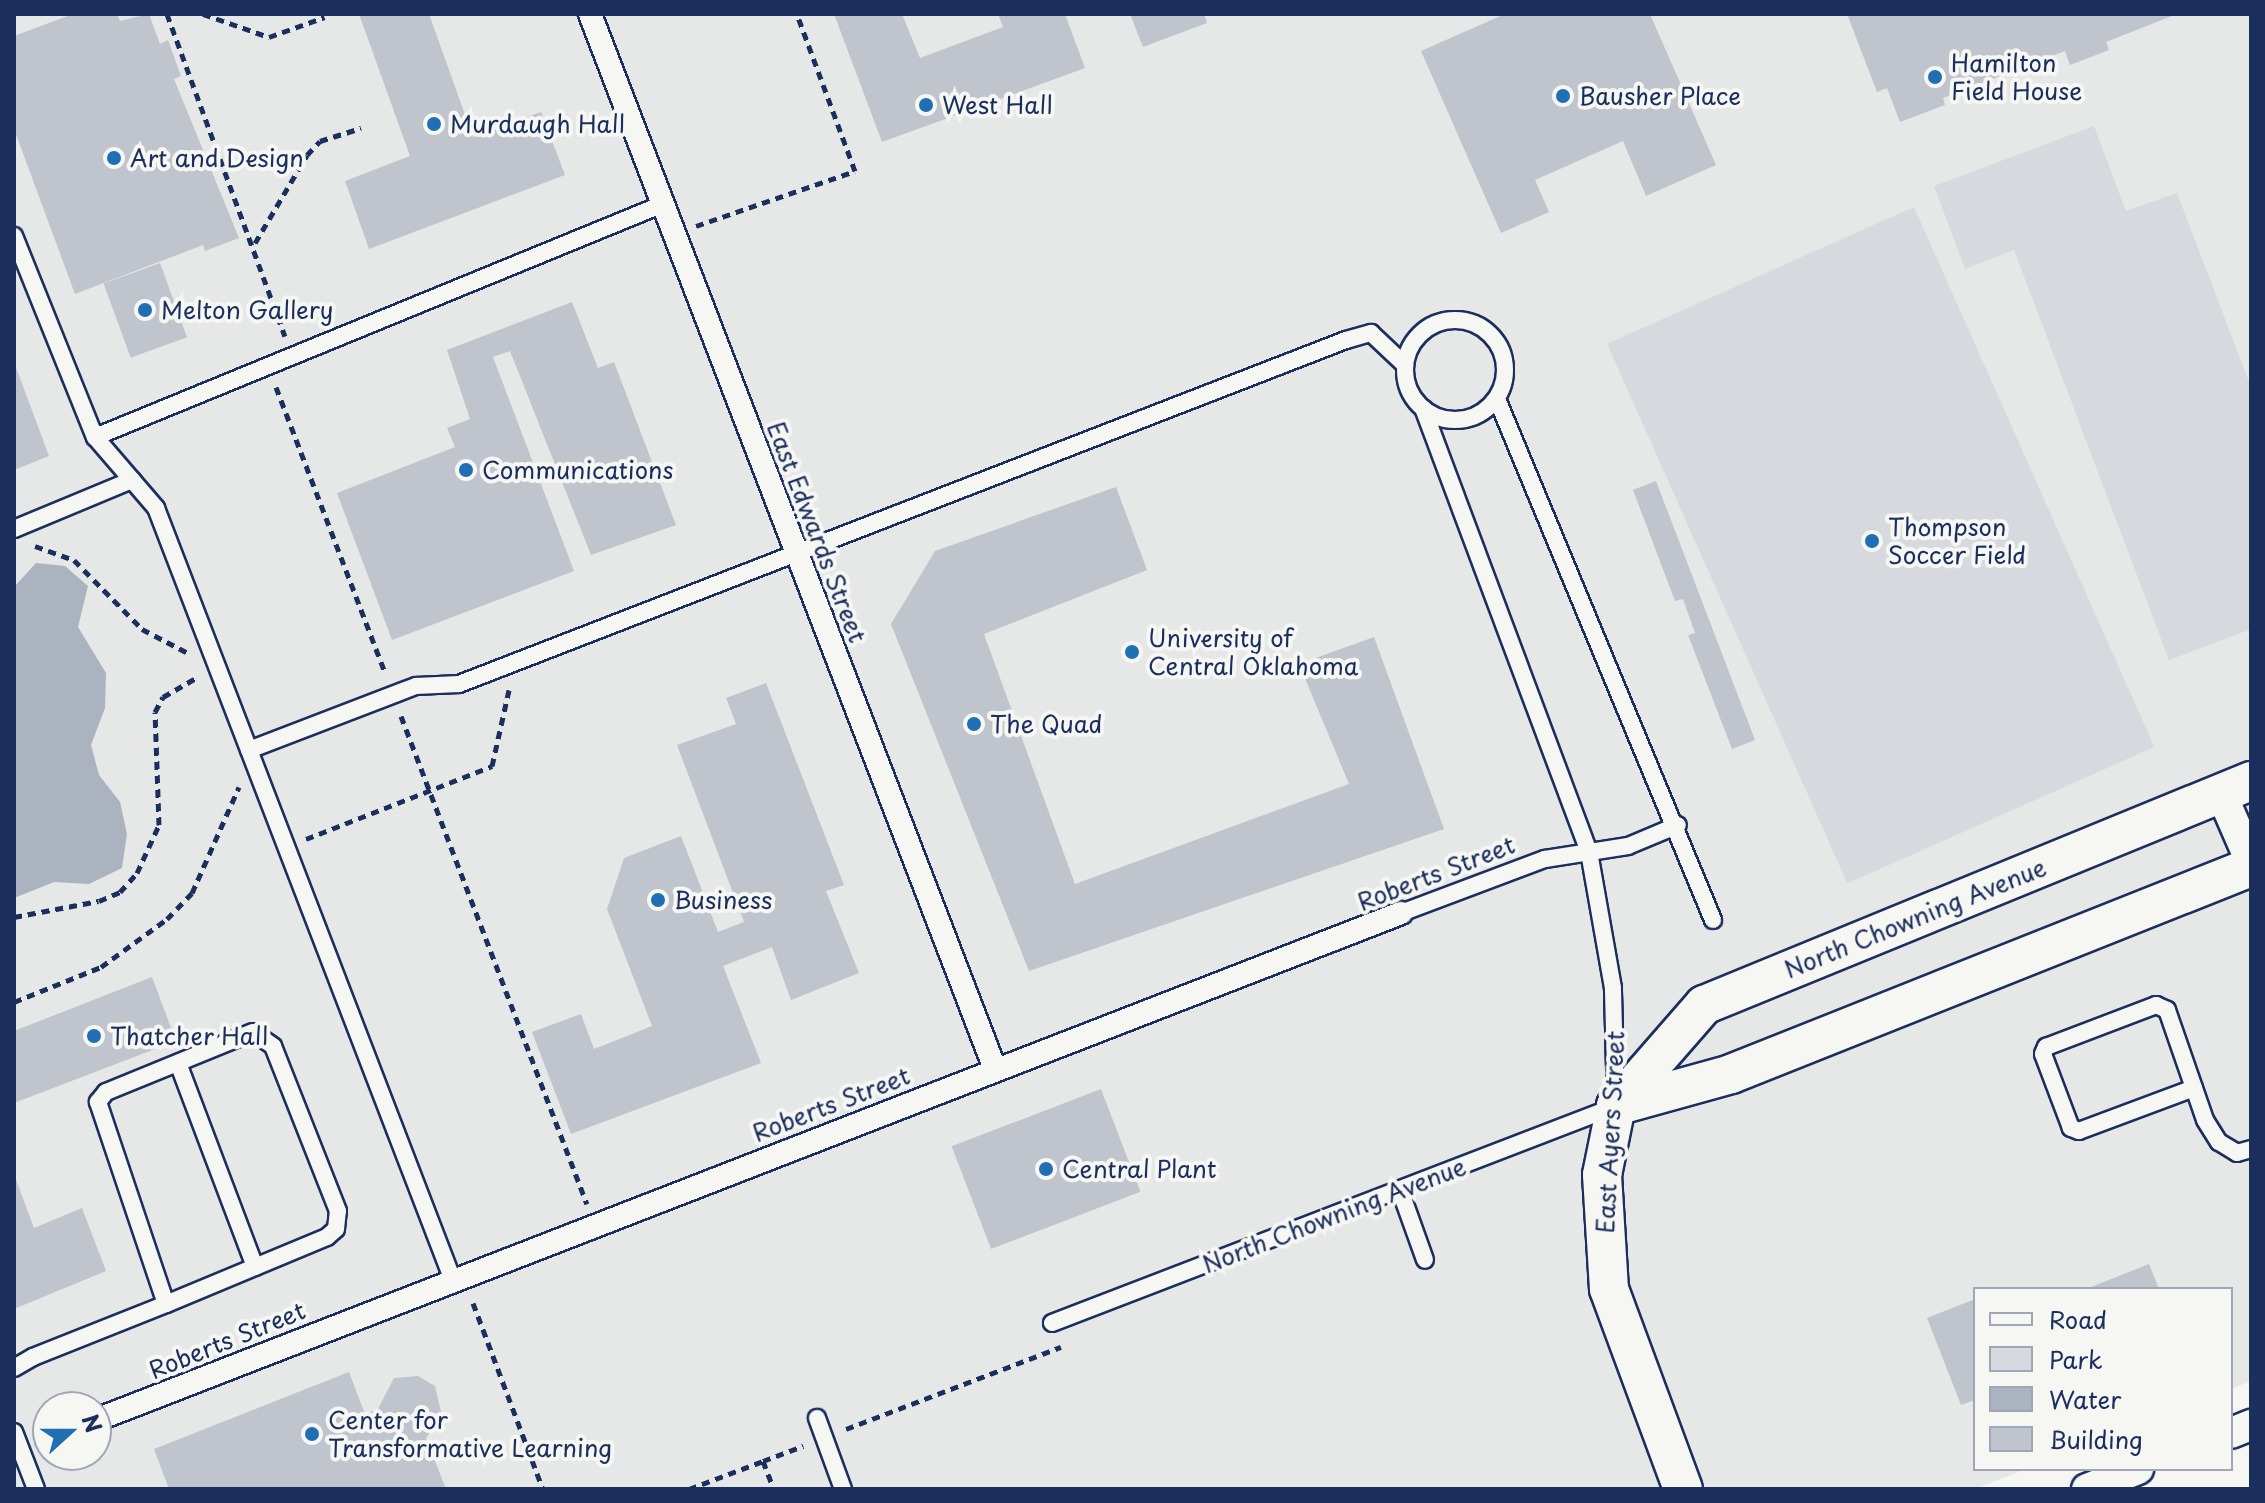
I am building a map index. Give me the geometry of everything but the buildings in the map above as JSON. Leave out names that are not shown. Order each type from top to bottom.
[{"type":"street","name":"East Edwards Street","points":[[590,14],[995,1069]]},
{"type":"street","points":[[2236,787],[2251,864]]},
{"type":"street","name":"North Chowning Avenue","points":[[1616,1106],[1704,1005],[2236,787]]},
{"type":"street","name":"North Chowning Avenue","points":[[1616,1106],[1731,1074],[2251,864]]},
{"type":"street","name":"Roberts Street","points":[[112,1414],[457,1276],[1401,913]]},
{"type":"street","name":"East Ayers Street","points":[[1616,1106],[1602,1175],[1609,1289],[1683,1489]]},
{"type":"street","points":[[2087,1489],[2133,1471]]},
{"type":"lane","points":[[95,437],[663,204]]},
{"type":"lane","points":[[14,236],[95,437],[156,508],[286,847],[457,1276]]},
{"type":"lane","points":[[1464,320],[1480,326],[1502,351],[1504,384],[1497,399],[1485,411],[1454,421],[1423,409],[1406,381],[1405,365],[1425,330],[1464,320]]},
{"type":"lane","points":[[249,750],[416,686],[459,684],[1346,340],[1371,333],[1405,365]]},
{"type":"lane","points":[[1497,399],[1678,825],[1713,920]]},
{"type":"lane","name":"East Ayers Street","points":[[1423,409],[1589,852],[1613,988],[1616,1106]]},
{"type":"lane","points":[[20,526],[132,480]]},
{"type":"lane","name":"Roberts Street","points":[[1401,913],[1545,859],[1628,846],[1678,825]]},
{"type":"lane","points":[[2194,1088],[2079,1131],[2071,1128],[2043,1054],[2046,1047],[2156,1005],[2167,1010],[2194,1088],[2219,1142],[2237,1153],[2251,1149]]},
{"type":"lane","points":[[14,1368],[327,1237],[336,1229],[338,1211],[265,1037],[253,1032],[106,1092],[98,1102],[166,1304]]},
{"type":"lane","points":[[178,1063],[255,1267]]},
{"type":"lane","name":"North Chowning Avenue","points":[[1052,1323],[1616,1106]]},
{"type":"lane","points":[[1400,1190],[1425,1260]]},
{"type":"lane","points":[[817,1418],[843,1489]]},
{"type":"lane","points":[[14,1432],[36,1489]]},
{"type":"path","points":[[167,14],[254,244],[292,356]]},
{"type":"path","points":[[203,14],[269,37],[325,17]]},
{"type":"path","points":[[674,233],[855,171],[797,14]]},
{"type":"path","points":[[254,244],[307,155],[320,141],[361,128]]},
{"type":"path","points":[[268,366],[594,1223]]},
{"type":"path","points":[[20,526],[35,546],[74,560],[142,629],[183,655],[210,650]]},
{"type":"path","points":[[286,847],[492,766],[515,661]]},
{"type":"path","points":[[14,917],[99,901],[120,892],[137,873],[159,825],[155,712],[179,683],[217,668]]},
{"type":"path","points":[[14,1002],[101,967],[167,919],[192,893],[242,779],[257,770]]},
{"type":"path","points":[[457,1276],[543,1489]]},
{"type":"path","points":[[689,1489],[763,1461],[774,1489]]},
{"type":"shaded area","name":"University of Central Oklahoma","points":[[14,14],[2251,14],[2251,1381],[2233,1388],[2233,1287],[1973,1287],[1973,1471],[2021,1471],[1975,1489],[14,1489]]},
{"type":"green space","points":[[2094,126],[2126,211],[2177,193],[2251,387],[2251,629],[2169,660],[2014,250],[1965,269],[1934,186]]},
{"type":"green space","name":"Thompson Soccer Field","points":[[1914,207],[2154,747],[1847,884],[1607,344]]},
{"type":"water","points":[[36,563],[65,566],[88,586],[78,627],[106,673],[105,708],[91,745],[99,775],[120,802],[127,834],[122,868],[89,884],[54,882],[14,898],[14,587]]},
{"type":"place","name":"Hamilton Field House","points":[[1935,77]]},
{"type":"place","name":"Bausher Place","points":[[1563,96]]},
{"type":"place","name":"West Hall","points":[[926,105]]},
{"type":"place","name":"Murdaugh Hall","points":[[434,124]]},
{"type":"place","name":"Art and Design","points":[[114,158]]},
{"type":"place","name":"Melton Gallery","points":[[145,310]]},
{"type":"place","name":"Communications","points":[[466,470]]},
{"type":"place","name":"Thompson Soccer Field","points":[[1872,541]]},
{"type":"place","name":"University of Central Oklahoma","points":[[1132,652]]},
{"type":"place","name":"The Quad","points":[[974,724]]},
{"type":"place","name":"Business","points":[[658,900]]},
{"type":"place","name":"Thatcher Hall","points":[[94,1036]]},
{"type":"place","name":"Central Plant","points":[[1046,1169]]},
{"type":"place","name":"Center for Transformative Learning","points":[[312,1434]]}]
